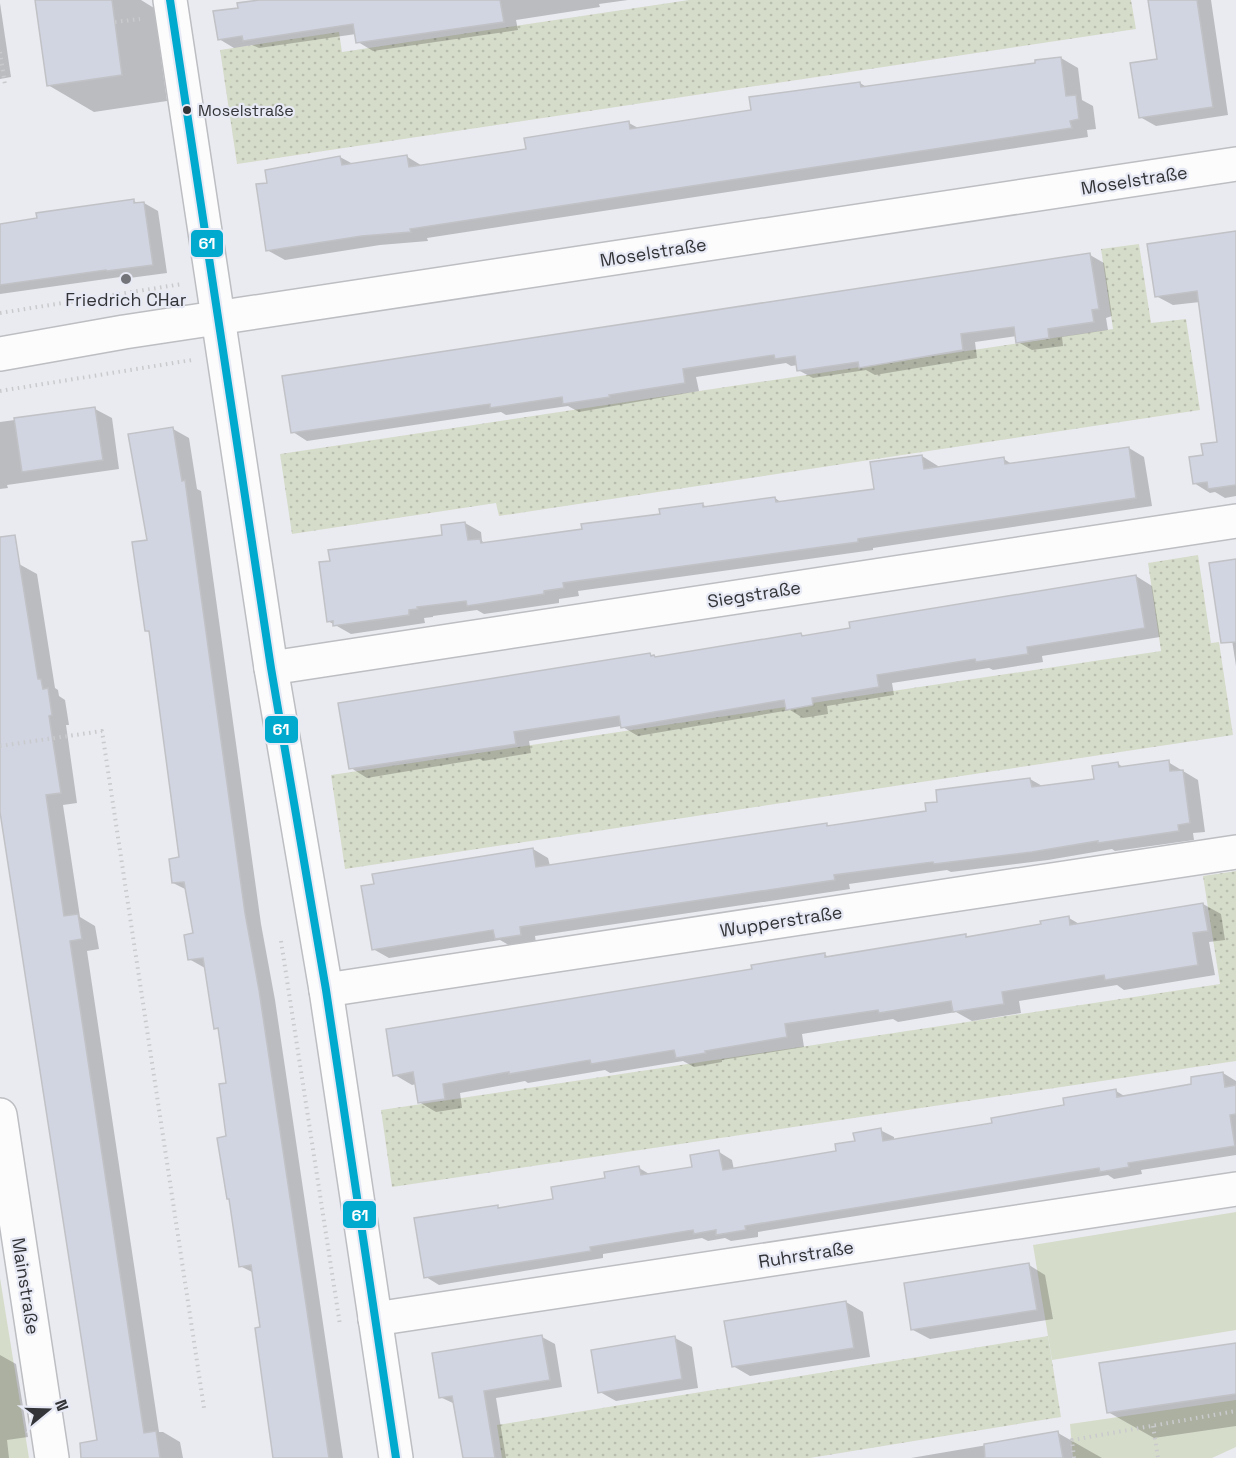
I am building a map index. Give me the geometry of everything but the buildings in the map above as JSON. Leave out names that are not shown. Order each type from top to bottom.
[{"type":"street","points":[[170,0],[271,668],[326,990],[396,1458]]},
{"type":"street","name":"Moselstraße","points":[[0,354],[219,318],[1236,164]]},
{"type":"street","name":"Siegstraße","points":[[271,668],[1236,521]]},
{"type":"street","name":"Wupperstraße","points":[[326,990],[1236,852]]},
{"type":"street","name":"Mainstraße","points":[[0,1115],[3,1161],[52,1458]]},
{"type":"street","name":"Ruhrstraße","points":[[375,1319],[1236,1189]]},
{"type":"path","points":[[115,22],[140,18]]},
{"type":"path","points":[[0,52],[5,85]]},
{"type":"path","points":[[0,313],[182,284]]},
{"type":"path","points":[[0,391],[193,360]]},
{"type":"path","points":[[0,746],[102,731],[204,1408]]},
{"type":"path","points":[[1074,1458],[1072,1440],[1236,1412]]},
{"type":"path","points":[[1153,1426],[1158,1458]]},
{"type":"green space","points":[[689,0],[1131,0],[1136,29],[237,164],[220,50],[339,32],[342,52]]},
{"type":"green space","points":[[1139,244],[1151,323],[1186,319],[1200,410],[499,516],[496,503],[292,534],[280,454],[1113,329],[1101,249]]},
{"type":"green space","points":[[1198,555],[1211,643],[1219,642],[1233,735],[345,869],[331,775],[1161,651],[1148,563]]},
{"type":"green space","points":[[1236,871],[1236,1061],[392,1187],[381,1110],[1220,984],[1203,876]]},
{"type":"green space","points":[[1236,1212],[1236,1330],[1052,1360],[1033,1245]]},
{"type":"green space","points":[[0,1278],[29,1458],[0,1458]]},
{"type":"green space","points":[[1048,1336],[1061,1417],[810,1458],[502,1458],[497,1425]]},
{"type":"green space","points":[[1236,1400],[1236,1447],[1212,1458],[1073,1458],[1070,1424]]},
{"type":"transit line","name":"61","points":[[170,0],[271,668],[326,990],[396,1458]]},
{"type":"place","name":"Moselstraße","points":[[187,110]]},
{"type":"place","name":"Friedrich CHar","points":[[126,279]]}]
